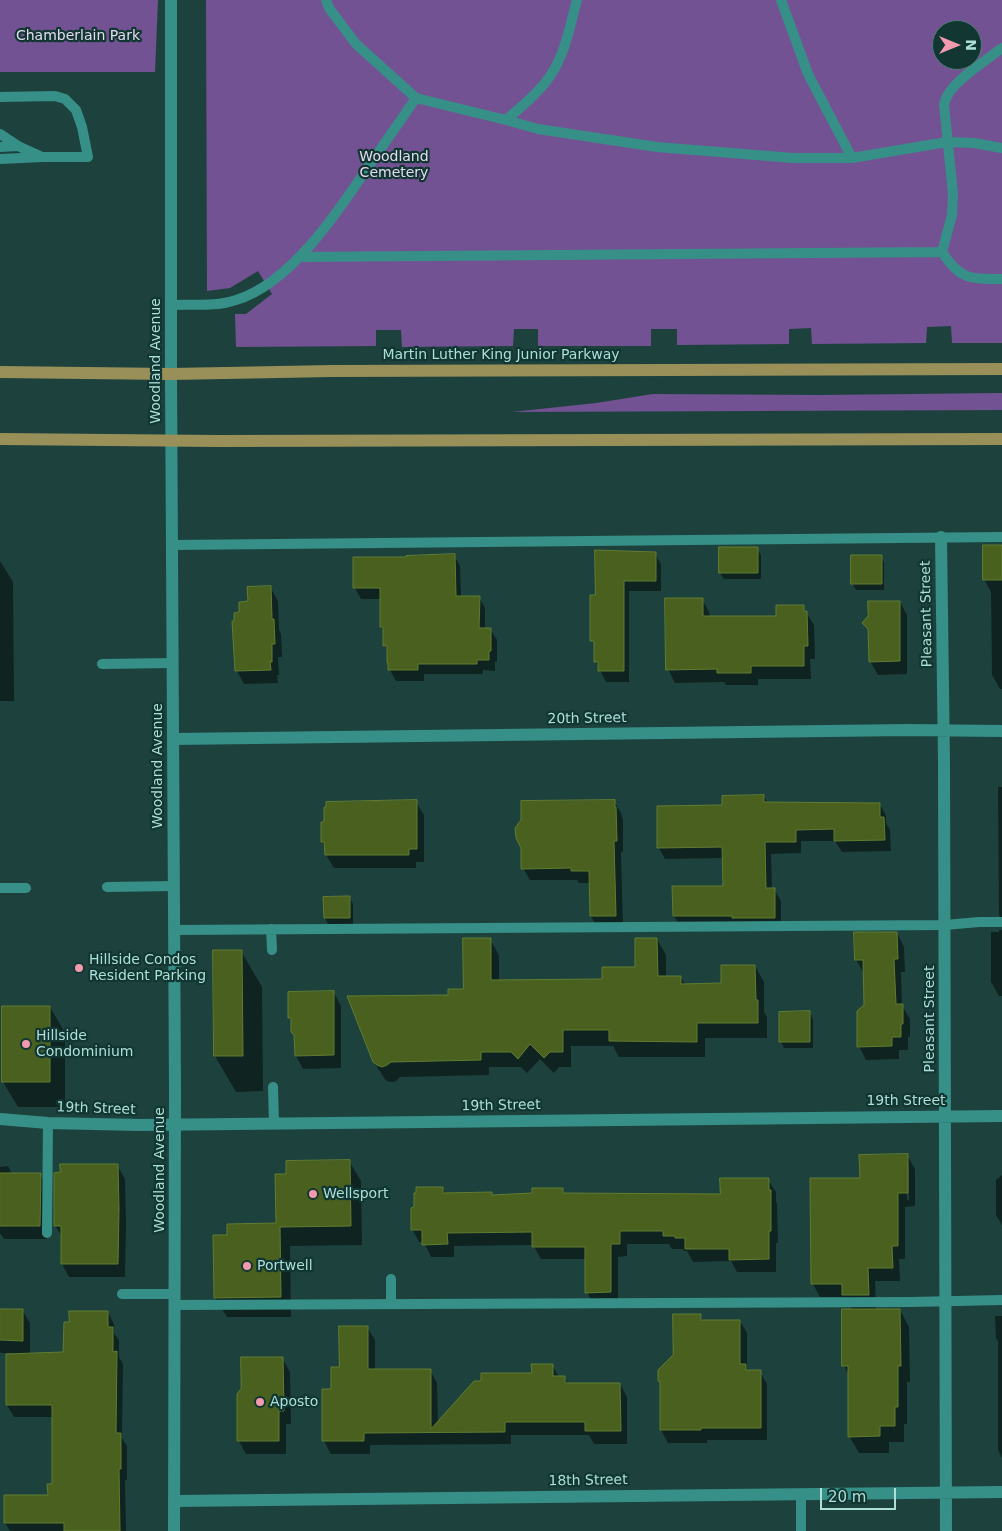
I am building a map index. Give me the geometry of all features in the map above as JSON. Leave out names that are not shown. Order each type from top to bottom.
[{"type":"main road","name":"Martin Luther King Junior Parkway","points":[[0,372],[171,374],[342,371],[1002,369]]},
{"type":"main road","points":[[0,440],[1002,440]]},
{"type":"street","name":"Woodland Avenue","points":[[171,0],[171,441],[175,1125],[174,1531]]},
{"type":"street","name":"Pleasant Street","points":[[941,537],[946,1116],[946,1531]]},
{"type":"street","name":"20th Street","points":[[173,739],[943,730],[1002,731]]},
{"type":"street","name":"19th Street","points":[[0,1119],[48,1123],[175,1125],[1002,1116]]},
{"type":"street","name":"18th Street","points":[[174,1501],[1002,1492]]},
{"type":"lane","points":[[326,0],[329,8],[356,44],[416,98],[538,129],[657,147],[793,158],[852,158],[947,142],[974,143],[1002,148]]},
{"type":"lane","points":[[506,120],[528,101],[552,74],[563,52],[577,0]]},
{"type":"lane","points":[[780,0],[808,74],[852,158]]},
{"type":"lane","points":[[942,252],[952,215],[953,194],[944,104],[949,92],[980,64],[1002,48]]},
{"type":"lane","points":[[0,97],[56,96],[65,99],[76,110],[82,127],[88,157],[0,159]]},
{"type":"lane","points":[[171,305],[220,304],[236,300],[266,286],[299,257],[336,216],[416,98]]},
{"type":"lane","points":[[0,134],[18,146],[43,157]]},
{"type":"lane","points":[[0,147],[18,146]]},
{"type":"lane","points":[[299,257],[942,252]]},
{"type":"lane","points":[[942,252],[957,271],[968,277],[1002,279]]},
{"type":"lane","points":[[172,545],[1002,537]]},
{"type":"lane","points":[[102,664],[173,663]]},
{"type":"lane","points":[[108,887],[174,886]]},
{"type":"lane","points":[[0,888],[26,888]]},
{"type":"lane","points":[[174,930],[945,925],[1002,922]]},
{"type":"lane","points":[[271,929],[272,950]]},
{"type":"lane","points":[[273,1087],[274,1124]]},
{"type":"lane","points":[[47,1233],[48,1123]]},
{"type":"lane","points":[[390,1279],[391,1304]]},
{"type":"lane","points":[[122,1294],[174,1300],[391,1304],[1002,1300]]},
{"type":"lane","points":[[801,1494],[801,1531]]},
{"type":"green space","name":"Chamberlain Park","points":[[0,0],[158,0],[155,72],[0,72]]},
{"type":"green space","name":"Woodland Cemetery","points":[[206,0],[1002,0],[1002,343],[952,343],[951,326],[927,327],[926,343],[812,344],[811,328],[789,329],[789,344],[677,345],[677,329],[651,329],[651,346],[538,346],[538,329],[514,329],[513,346],[402,347],[401,330],[376,330],[376,346],[236,347],[235,314],[246,314],[272,294],[258,271],[230,288],[207,291]]},
{"type":"green space","points":[[1002,393],[1002,410],[512,412],[596,403],[653,394]]},
{"type":"building","points":[[983,545],[1002,545],[1002,580],[983,580]]},
{"type":"building","points":[[719,547],[758,547],[758,573],[719,573]]},
{"type":"building","points":[[595,550],[656,552],[656,581],[624,581],[624,671],[598,671],[598,662],[594,662],[594,641],[590,641],[590,595],[595,595]]},
{"type":"building","points":[[455,554],[456,596],[480,596],[479,628],[491,628],[489,660],[477,660],[477,664],[418,664],[418,670],[388,670],[387,646],[383,646],[383,627],[380,627],[380,588],[353,588],[353,557],[406,557]]},
{"type":"building","points":[[851,555],[882,555],[882,584],[851,584]]},
{"type":"building","points":[[271,586],[275,644],[272,644],[271,670],[235,671],[232,621],[234,621],[234,613],[239,612],[239,602],[248,601],[247,587]]},
{"type":"building","points":[[665,598],[703,598],[703,616],[776,616],[776,605],[804,605],[804,611],[807,611],[808,646],[804,646],[804,666],[751,666],[751,673],[717,673],[717,669],[666,670]]},
{"type":"building","points":[[868,601],[900,601],[900,661],[869,662],[868,629],[862,623],[868,616]]},
{"type":"building","points":[[764,795],[764,802],[880,803],[880,817],[884,817],[885,840],[834,841],[834,829],[796,830],[796,842],[765,842],[766,888],[775,888],[775,918],[673,916],[672,886],[723,886],[722,847],[657,848],[657,806],[722,805],[722,796]]},
{"type":"building","points":[[417,800],[417,849],[409,849],[409,855],[325,855],[324,842],[321,842],[321,822],[324,822],[326,802]]},
{"type":"building","points":[[615,800],[617,841],[614,841],[616,916],[590,916],[589,871],[571,871],[571,868],[521,869],[521,848],[516,838],[515,828],[521,820],[521,801]]},
{"type":"building","points":[[350,896],[350,918],[324,918],[323,897]]},
{"type":"building","points":[[854,932],[897,932],[898,959],[894,959],[896,1004],[903,1004],[903,1024],[901,1024],[901,1037],[892,1037],[892,1046],[857,1047],[857,1011],[864,1005],[863,960],[855,960]]},
{"type":"building","points":[[463,938],[491,938],[491,980],[602,979],[602,967],[635,967],[635,938],[657,938],[658,976],[681,976],[681,984],[721,983],[721,965],[755,965],[758,1023],[697,1023],[697,1042],[609,1041],[609,1030],[563,1030],[563,1052],[550,1052],[544,1058],[530,1044],[518,1059],[511,1052],[481,1052],[481,1060],[391,1062],[382,1067],[377,1065],[373,1062],[347,996],[448,995],[448,989],[463,989]]},
{"type":"building","points":[[213,950],[242,950],[243,1056],[214,1056]]},
{"type":"building","points":[[334,991],[334,1055],[295,1056],[291,1018],[288,1018],[288,992]]},
{"type":"building","name":"Hillside Condominium","points":[[2,1006],[50,1006],[50,1082],[2,1082]]},
{"type":"building","points":[[810,1011],[810,1042],[779,1042],[779,1012]]},
{"type":"building","points":[[908,1154],[908,1193],[898,1193],[898,1246],[892,1246],[893,1268],[868,1268],[869,1295],[842,1295],[842,1284],[811,1284],[810,1178],[860,1178],[859,1155]]},
{"type":"building","points":[[350,1160],[351,1226],[280,1227],[281,1297],[214,1298],[213,1235],[227,1235],[227,1224],[276,1223],[275,1174],[286,1174],[286,1161]]},
{"type":"building","points":[[60,1164],[118,1164],[118,1264],[61,1264],[61,1226],[54,1226],[54,1173],[60,1172]]},
{"type":"building","points":[[0,1173],[41,1173],[40,1226],[0,1226]]},
{"type":"building","points":[[720,1178],[769,1178],[769,1190],[771,1190],[771,1231],[769,1231],[769,1259],[729,1260],[729,1249],[685,1249],[685,1238],[663,1236],[663,1231],[620,1231],[620,1244],[611,1244],[611,1292],[585,1293],[585,1247],[532,1247],[532,1232],[447,1233],[448,1244],[422,1245],[422,1230],[411,1230],[411,1208],[414,1207],[416,1187],[443,1187],[443,1193],[492,1192],[492,1195],[532,1193],[532,1188],[563,1188],[563,1193],[720,1194]]},
{"type":"building","points":[[0,1309],[23,1309],[23,1341],[0,1340]]},
{"type":"building","points":[[842,1309],[900,1309],[901,1366],[898,1366],[898,1407],[895,1407],[895,1426],[880,1426],[880,1436],[848,1437],[848,1366],[842,1366]]},
{"type":"building","points":[[69,1311],[108,1311],[108,1327],[113,1327],[113,1352],[117,1351],[116,1433],[121,1433],[121,1469],[119,1469],[120,1531],[64,1531],[64,1523],[4,1523],[4,1495],[48,1495],[47,1484],[52,1484],[52,1405],[6,1405],[6,1354],[63,1352],[64,1322],[69,1322]]},
{"type":"building","points":[[673,1314],[701,1314],[701,1320],[740,1320],[740,1364],[746,1364],[746,1370],[761,1370],[761,1428],[660,1430],[660,1382],[658,1381],[658,1370],[673,1355]]},
{"type":"building","points":[[339,1326],[368,1326],[368,1369],[431,1369],[431,1429],[474,1381],[481,1381],[481,1373],[532,1373],[531,1364],[553,1364],[553,1376],[565,1376],[565,1383],[620,1383],[621,1431],[585,1431],[585,1422],[505,1422],[505,1432],[364,1433],[364,1441],[322,1441],[322,1389],[331,1389],[331,1367],[339,1367]]},
{"type":"building","name":"Aposto","points":[[241,1357],[283,1357],[284,1411],[279,1411],[279,1441],[237,1441],[237,1394],[241,1389]]},
{"type":"place","name":"Hillside Condos Resident Parking","points":[[79,968]]},
{"type":"place","name":"Hillside Condominium","points":[[26,1044]]},
{"type":"place","name":"Wellsport","points":[[313,1194]]},
{"type":"place","name":"Portwell","points":[[247,1266]]},
{"type":"place","name":"Aposto","points":[[260,1402]]}]
